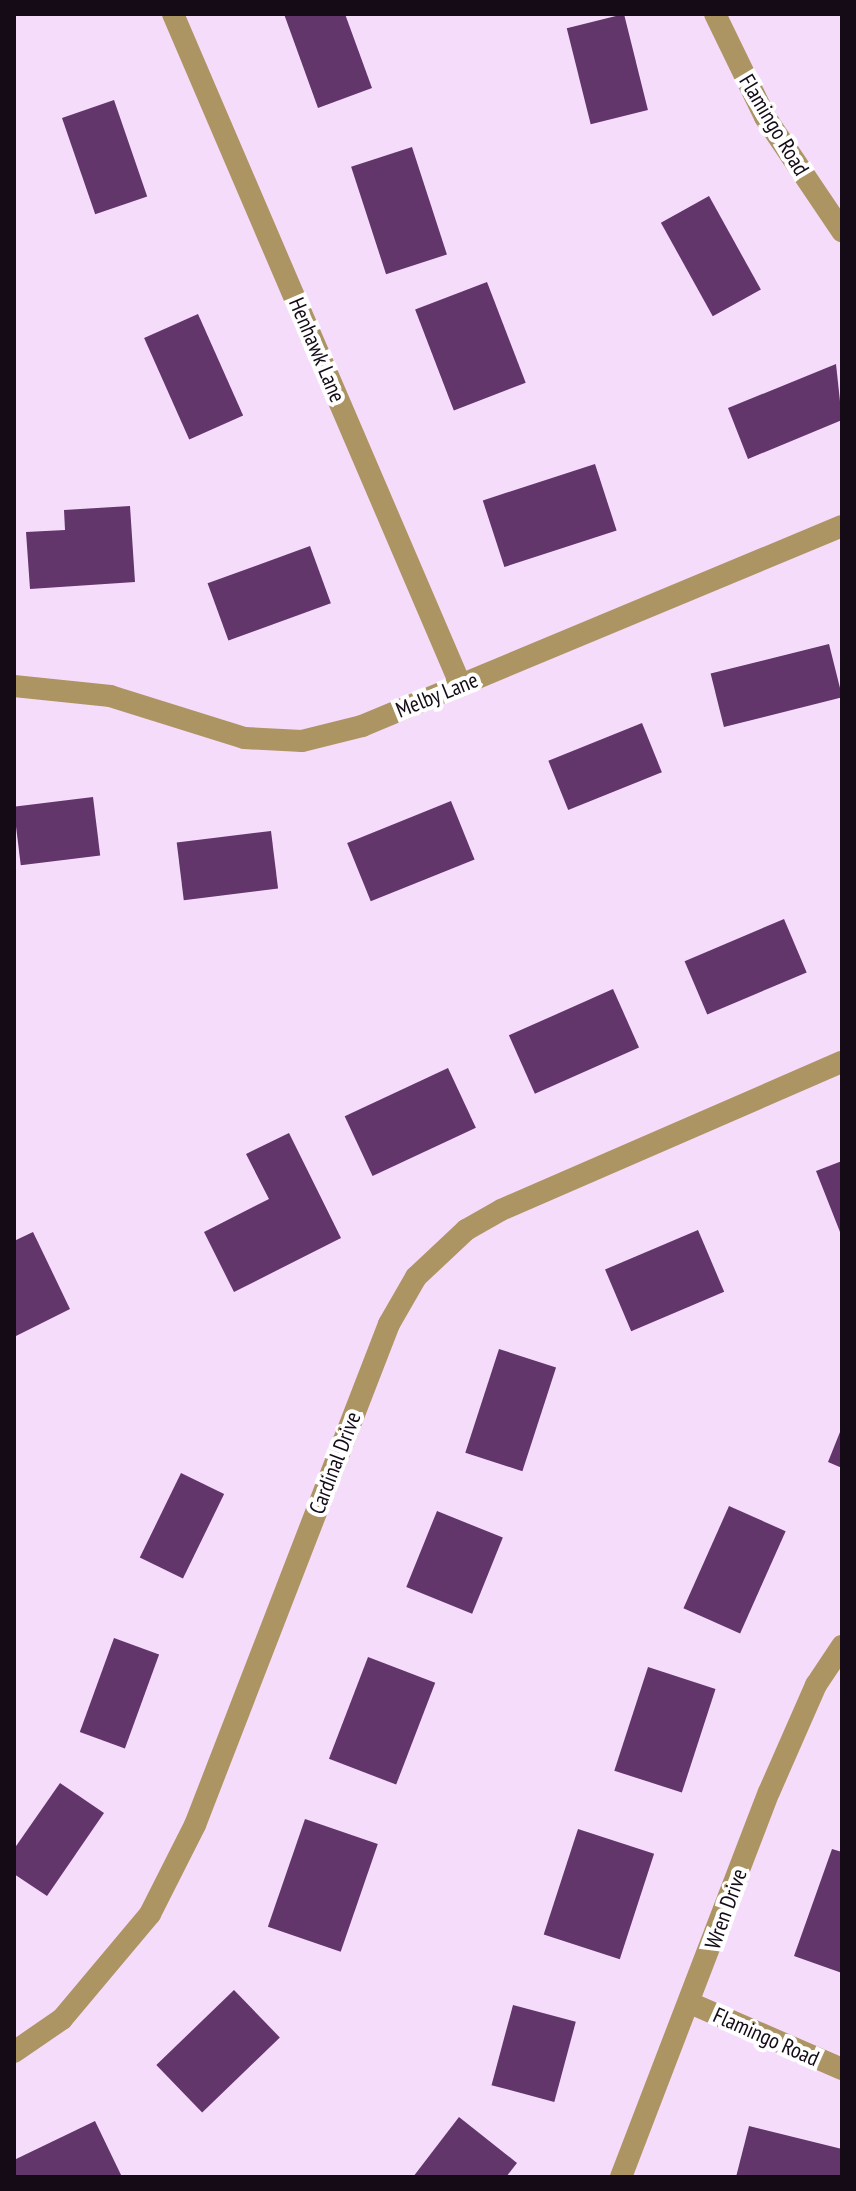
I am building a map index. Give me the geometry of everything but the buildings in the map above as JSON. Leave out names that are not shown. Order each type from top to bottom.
[{"type":"street","name":"Henhawk Lane","points":[[173,14],[461,686]]},
{"type":"street","name":"Flamingo Road","points":[[715,14],[765,117],[842,231]]},
{"type":"street","name":"Melby Lane","points":[[14,686],[110,696],[273,742],[362,726],[842,526]]},
{"type":"street","name":"Cardinal Drive","points":[[14,2052],[62,2019],[150,1914],[195,1825],[389,1324],[416,1277],[466,1230],[501,1210],[842,1062]]},
{"type":"street","name":"Wren Drive","points":[[621,2177],[769,1792],[816,1685],[842,1646]]},
{"type":"street","name":"Flamingo Road","points":[[690,2003],[842,2069]]}]
